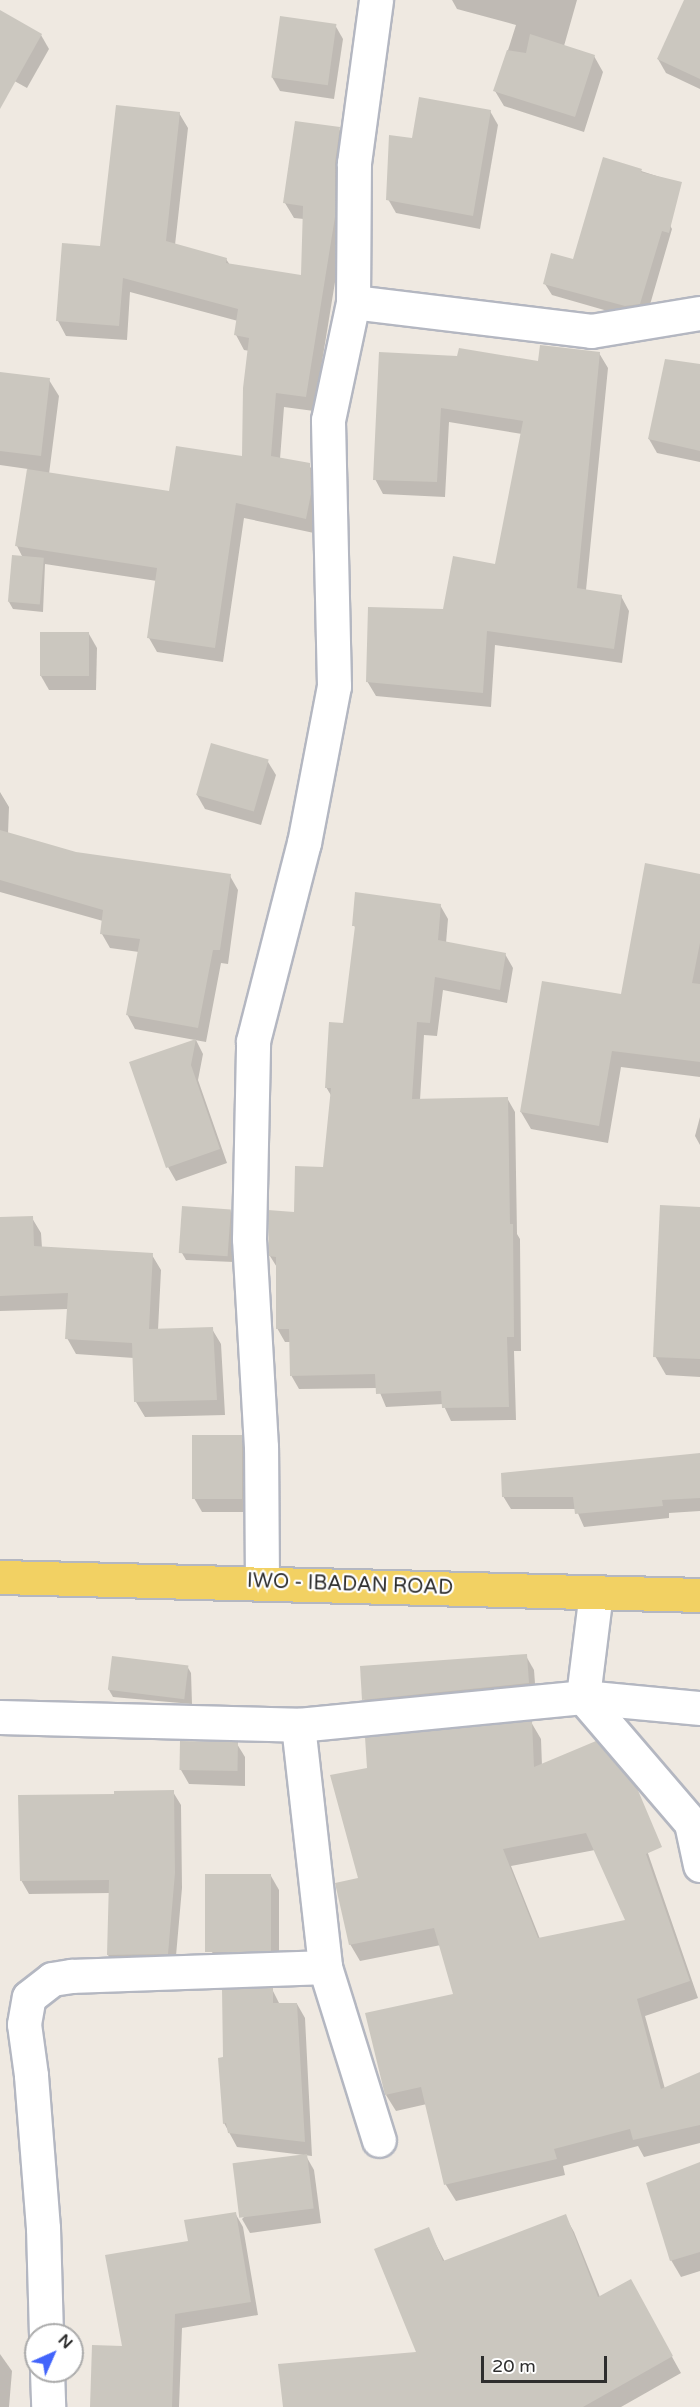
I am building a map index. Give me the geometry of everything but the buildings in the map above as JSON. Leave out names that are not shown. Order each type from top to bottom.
[{"type":"main road","name":"IWO - IBADAN ROAD","points":[[0,1577],[700,1594]]},
{"type":"street","points":[[262,1583],[261,1447],[249,1239],[253,1041],[304,843],[334,686],[328,420],[353,302],[354,163],[376,0]]},
{"type":"street","points":[[353,302],[591,331],[700,313]]},
{"type":"street","points":[[596,1592],[583,1697],[691,1823],[700,1865]]},
{"type":"street","points":[[0,1717],[298,1725],[583,1697],[700,1708]]},
{"type":"street","points":[[298,1725],[325,1967],[379,2140]]},
{"type":"street","points":[[46,2323],[43,2228],[31,2075],[24,2024],[28,1997],[52,1979],[72,1976],[325,1967]]},
{"type":"street","points":[[47,2383],[48,2407]]}]
